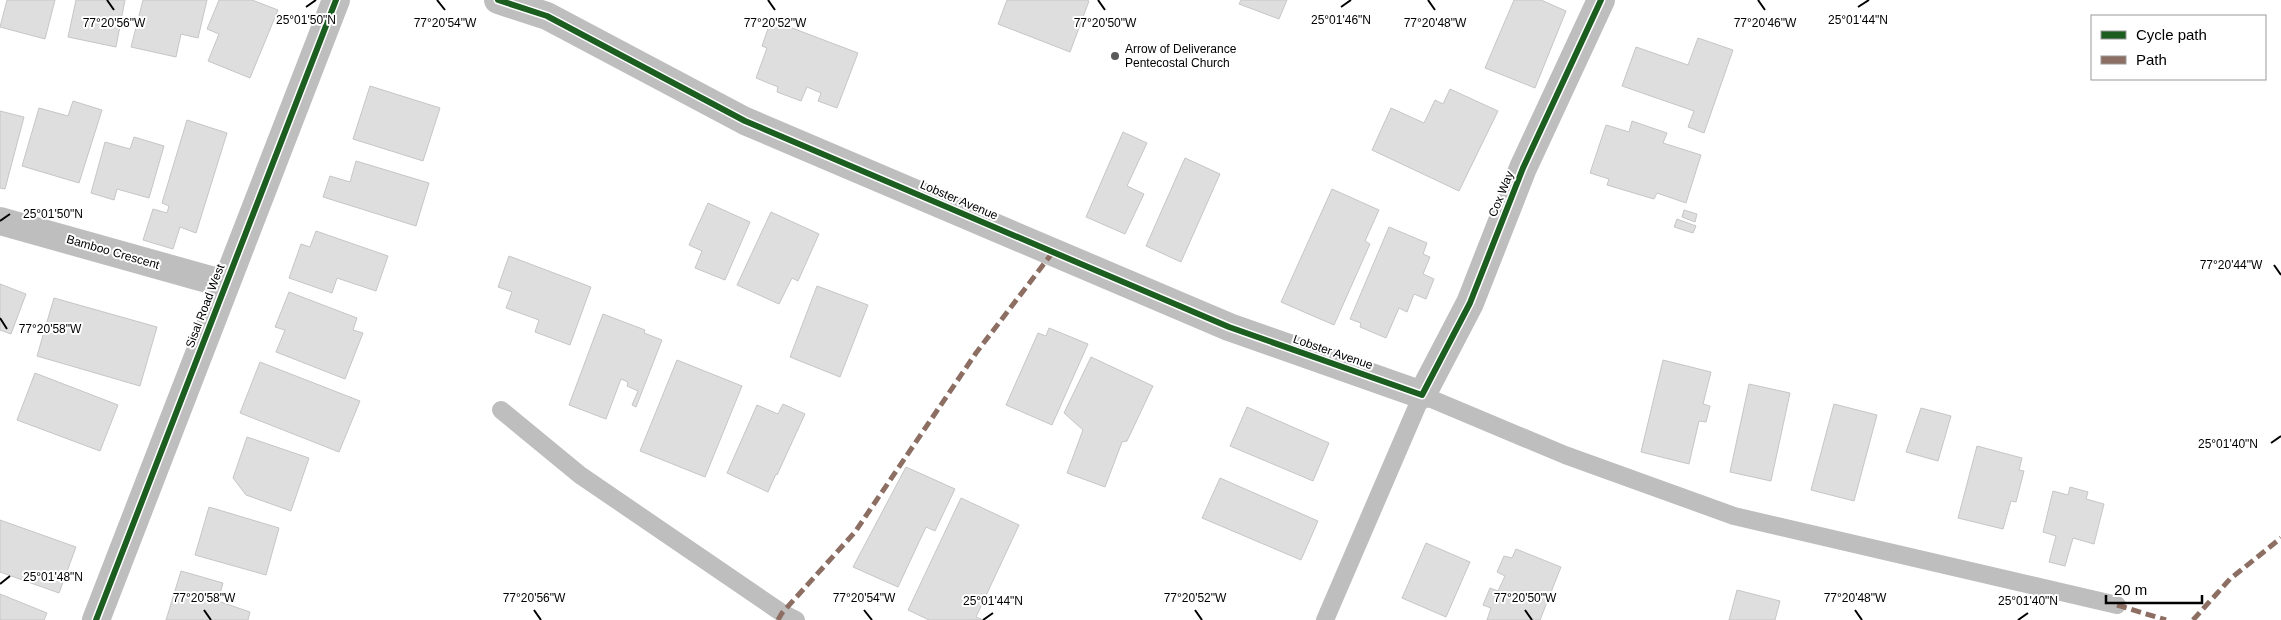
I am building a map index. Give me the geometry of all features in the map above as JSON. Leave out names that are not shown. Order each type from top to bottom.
[{"type":"street","name":"Sisal Road West","points":[[96,620],[336,0]]},
{"type":"street","name":"Lobster Avenue","points":[[498,0],[547,16],[745,121],[1229,327],[1422,395]]},
{"type":"street","name":"Cox Way","points":[[1422,395],[1470,303],[1523,168],[1601,0]]},
{"type":"street","name":"Bamboo Crescent","points":[[0,220],[225,284]]},
{"type":"lane","points":[[1325,620],[1422,395],[1568,456],[1734,516],[2118,604]]},
{"type":"lane","points":[[501,410],[580,475],[782,613],[796,620]]},
{"type":"building","points":[[7,0],[55,0],[45,39],[0,27]]},
{"type":"building","points":[[76,0],[125,0],[116,47],[68,37]]},
{"type":"building","points":[[143,0],[207,0],[198,38],[181,34],[176,57],[131,47]]},
{"type":"building","points":[[219,0],[252,0],[278,10],[250,78],[208,61],[219,34],[207,29]]},
{"type":"building","points":[[1007,0],[1089,1],[1070,52],[998,24]]},
{"type":"building","points":[[1241,0],[1287,0],[1279,19],[1239,4]]},
{"type":"building","points":[[1514,0],[1541,0],[1566,11],[1535,88],[1485,68]]},
{"type":"building","points":[[771,20],[858,53],[837,108],[818,101],[821,93],[807,87],[801,101],[777,92],[778,87],[756,78],[767,48],[762,46]]},
{"type":"building","points":[[1698,38],[1733,50],[1704,133],[1688,127],[1694,111],[1622,86],[1636,47],[1688,65]]},
{"type":"building","points":[[370,86],[440,108],[423,161],[353,139]]},
{"type":"building","points":[[1450,89],[1498,111],[1459,191],[1372,150],[1391,108],[1424,123],[1435,100],[1443,104]]},
{"type":"building","points":[[73,101],[102,110],[79,183],[22,166],[39,108],[68,116]]},
{"type":"building","points":[[0,111],[24,117],[5,189],[0,188]]},
{"type":"building","points":[[187,120],[227,133],[196,233],[180,227],[173,249],[143,240],[153,209],[167,213],[169,206],[162,203]]},
{"type":"building","points":[[1632,121],[1667,133],[1663,143],[1701,155],[1686,203],[1657,193],[1654,199],[1607,185],[1609,179],[1590,173],[1606,125],[1629,132]]},
{"type":"building","points":[[1123,132],[1147,143],[1127,186],[1144,194],[1125,234],[1086,217]]},
{"type":"building","points":[[134,137],[164,146],[149,198],[117,189],[114,200],[91,193],[105,142],[130,149]]},
{"type":"building","points":[[1185,158],[1220,174],[1181,262],[1146,246]]},
{"type":"building","points":[[356,161],[429,183],[416,226],[323,197],[330,176],[350,182]]},
{"type":"building","points":[[1332,189],[1379,210],[1365,241],[1370,244],[1334,325],[1281,302]]},
{"type":"building","points":[[708,203],[750,222],[725,280],[695,268],[702,251],[689,245]]},
{"type":"building","points":[[1684,210],[1697,214],[1695,222],[1682,217]]},
{"type":"building","points":[[771,212],[819,234],[798,281],[792,278],[779,304],[737,285]]},
{"type":"building","points":[[1677,219],[1696,226],[1693,233],[1674,227]]},
{"type":"building","points":[[1389,227],[1427,243],[1423,254],[1430,257],[1423,274],[1434,279],[1426,299],[1414,294],[1407,312],[1399,308],[1386,338],[1360,327],[1361,323],[1350,319]]},
{"type":"building","points":[[316,231],[388,256],[376,291],[337,278],[332,293],[289,278],[301,244],[310,247]]},
{"type":"building","points":[[509,256],[591,287],[570,345],[535,332],[539,320],[506,308],[512,292],[498,287]]},
{"type":"building","points":[[0,284],[26,294],[11,334],[0,330]]},
{"type":"building","points":[[817,286],[868,305],[840,377],[790,357]]},
{"type":"building","points":[[289,292],[357,318],[353,330],[363,333],[345,379],[276,352],[285,330],[275,327]]},
{"type":"building","points":[[54,298],[157,327],[140,386],[37,356]]},
{"type":"building","points":[[603,314],[645,330],[644,333],[662,340],[636,407],[632,405],[638,391],[627,386],[628,382],[621,379],[606,419],[569,405]]},
{"type":"building","points":[[1049,328],[1088,344],[1052,425],[1006,405],[1038,333],[1046,336]]},
{"type":"building","points":[[1091,357],[1153,386],[1127,441],[1122,442],[1105,487],[1067,473],[1083,430],[1064,413]]},
{"type":"building","points":[[677,360],[742,386],[705,477],[640,451]]},
{"type":"building","points":[[1663,360],[1711,372],[1703,404],[1710,406],[1706,422],[1699,421],[1689,464],[1641,452]]},
{"type":"building","points":[[260,362],[360,401],[339,452],[240,413]]},
{"type":"building","points":[[35,373],[118,405],[100,451],[17,420]]},
{"type":"building","points":[[1749,384],[1790,393],[1771,481],[1730,472]]},
{"type":"building","points":[[783,404],[805,414],[768,492],[727,473],[757,405],[778,414]]},
{"type":"building","points":[[1834,404],[1877,415],[1854,501],[1811,490]]},
{"type":"building","points":[[1247,407],[1329,443],[1313,481],[1230,446]]},
{"type":"building","points":[[1921,408],[1951,416],[1938,461],[1906,452]]},
{"type":"building","points":[[247,437],[309,458],[291,511],[246,495],[233,478]]},
{"type":"building","points":[[1977,446],[2022,458],[2019,470],[2024,471],[2016,502],[2011,501],[2003,529],[1958,518]]},
{"type":"building","points":[[906,467],[955,489],[935,531],[926,527],[898,587],[853,567]]},
{"type":"building","points":[[1220,478],[1318,521],[1301,560],[1202,518]]},
{"type":"building","points":[[2070,487],[2088,492],[2086,499],[2104,504],[2094,544],[2073,538],[2065,566],[2049,562],[2056,536],[2043,532],[2053,491],[2068,495]]},
{"type":"building","points":[[961,498],[1019,525],[976,617],[983,620],[929,620],[908,610]]},
{"type":"building","points":[[209,507],[279,528],[266,575],[195,555]]},
{"type":"building","points":[[0,520],[76,547],[59,593],[0,572]]},
{"type":"building","points":[[1426,543],[1470,562],[1446,617],[1402,598]]},
{"type":"building","points":[[1516,549],[1561,567],[1540,620],[1487,620],[1491,608],[1483,605],[1490,588],[1498,591],[1505,576],[1497,572],[1504,556],[1512,558]]},
{"type":"building","points":[[181,571],[223,583],[218,601],[250,612],[248,620],[166,620]]},
{"type":"building","points":[[1737,590],[1780,601],[1775,620],[1729,620]]},
{"type":"building","points":[[0,594],[47,613],[44,620],[0,620]]},
{"type":"marked path","points":[[778,620],[782,613],[855,532],[976,353],[1053,252]]},
{"type":"marked path","points":[[2193,620],[2230,579],[2281,538]]},
{"type":"marked path","points":[[2117,605],[2166,620]]},
{"type":"cycle path","points":[[96,620],[336,0]]},
{"type":"cycle path","points":[[498,0],[547,16],[745,121],[1229,327],[1422,395],[1470,303],[1523,168],[1601,0]]},
{"type":"place","name":"Arrow of Deliverance Pentecostal Church","points":[[1115,56]]}]
